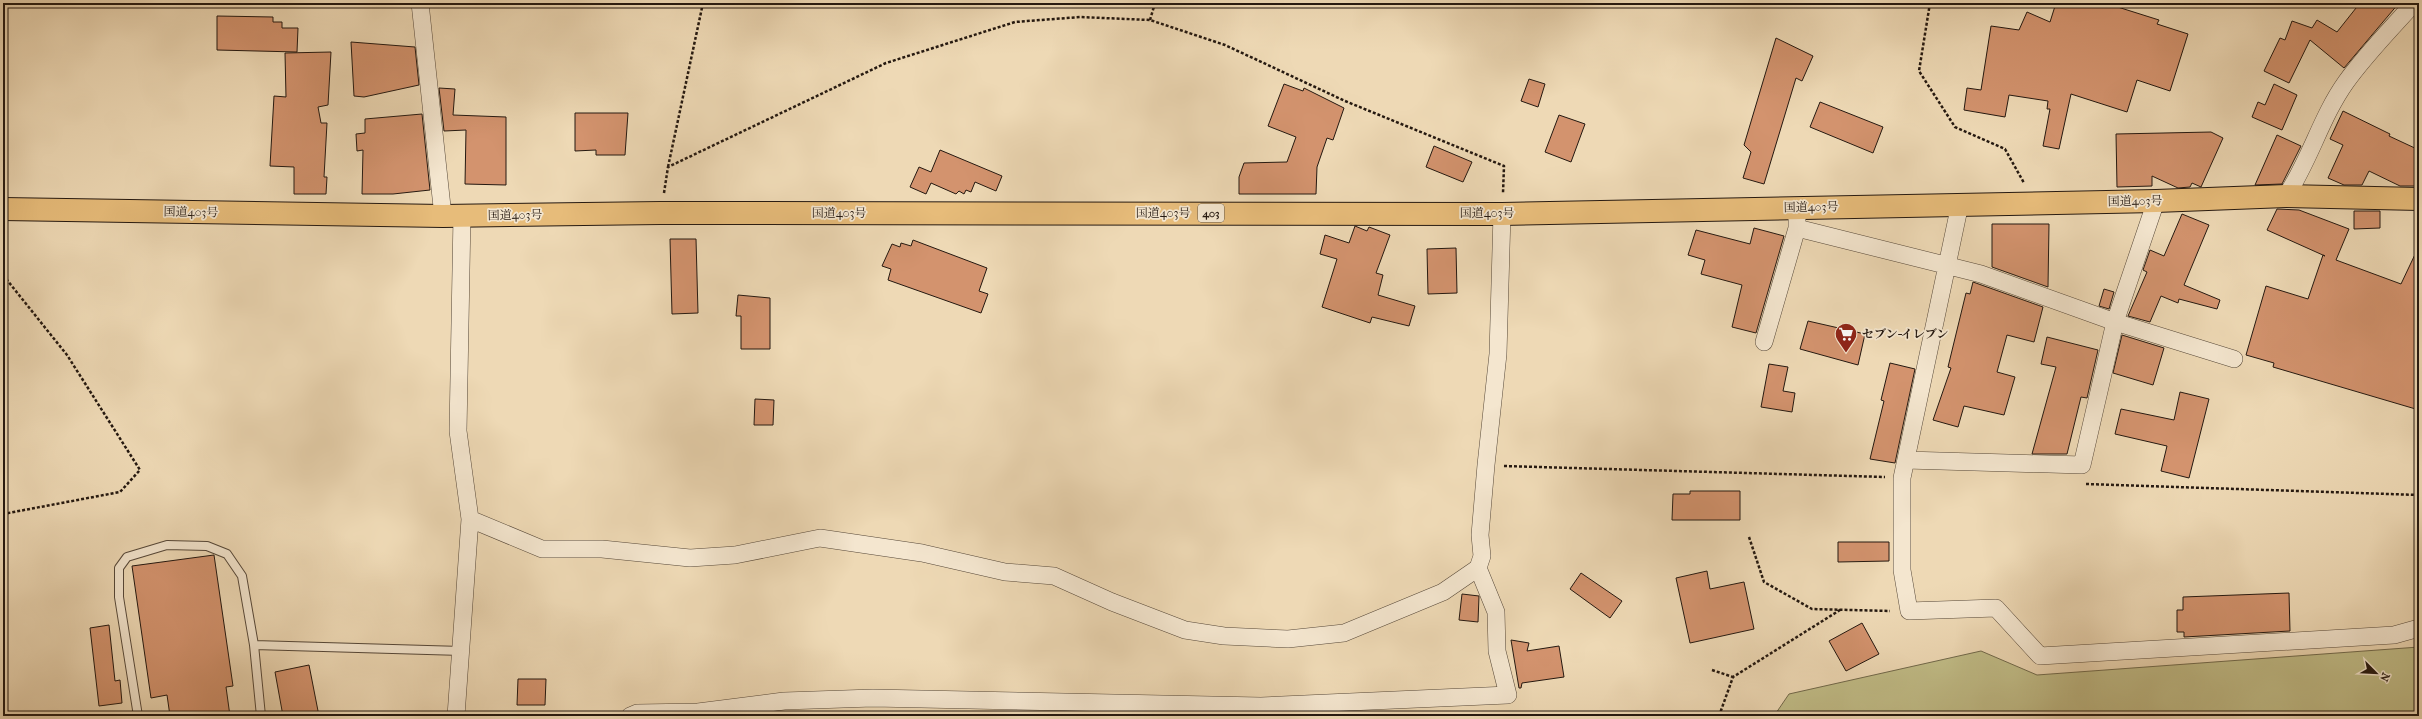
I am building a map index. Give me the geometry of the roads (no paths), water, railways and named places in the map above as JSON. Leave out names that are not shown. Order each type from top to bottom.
[{"type":"highway","name":"国道403号","points":[[3,209],[453,216],[660,213],[1502,214],[2156,201],[2286,196],[2419,199]]},
{"type":"street","points":[[420,3],[453,216],[458,431],[470,519],[462,651],[456,716]]},
{"type":"street","points":[[2286,196],[2300,176],[2322,125],[2346,82],[2414,3]]},
{"type":"street","points":[[1906,460],[2082,465],[2115,322],[2156,201]]},
{"type":"street","points":[[1960,204],[1949,266],[1902,478],[1902,570],[1908,611],[1996,608],[2040,656],[2394,635],[2419,628]]},
{"type":"street","points":[[1764,342],[1797,228],[1797,207]]},
{"type":"street","points":[[470,519],[542,548],[602,549],[690,558],[734,555],[820,538],[836,540],[922,553],[1005,572],[1054,576],[1112,602],[1185,630],[1224,636],[1288,639],[1344,633],[1443,592],[1478,568],[1482,556],[1480,535],[1498,354],[1502,214]]},
{"type":"street","points":[[1797,228],[1981,274],[2115,322],[2234,359]]},
{"type":"street","points":[[630,716],[637,713],[698,712],[784,701],[873,698],[1261,706],[1508,695],[1497,651],[1496,612],[1478,568]]},
{"type":"lane","points":[[138,716],[118,597],[119,568],[127,557],[167,546],[207,546],[227,554],[242,576],[254,645],[261,716]]},
{"type":"lane","points":[[254,645],[462,651]]},
{"type":"place","name":"セブン-イレブン","points":[[1846,354]]}]
